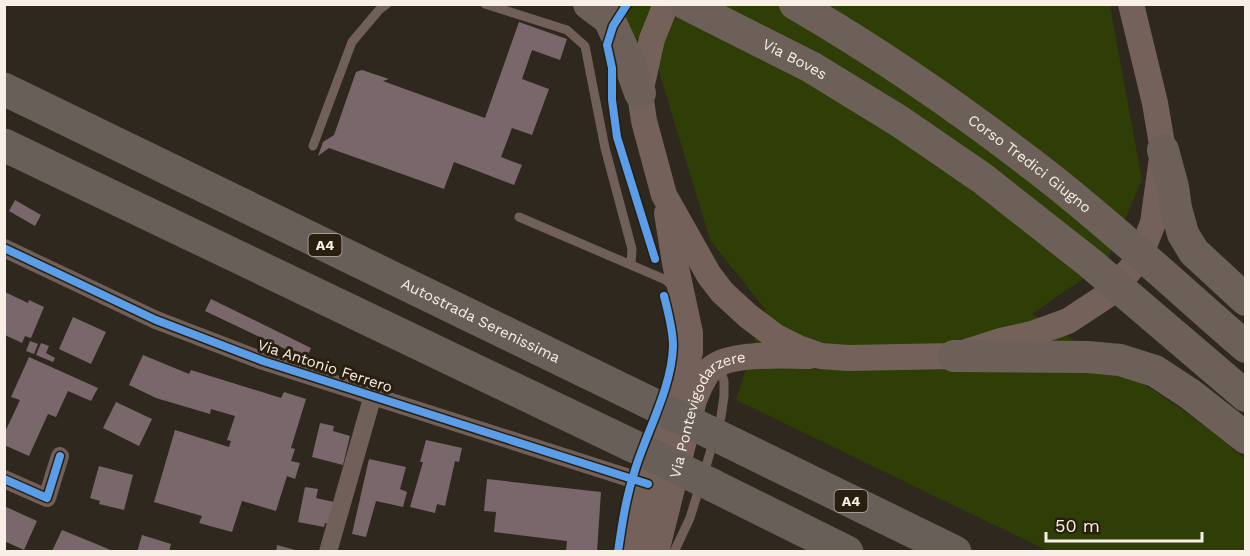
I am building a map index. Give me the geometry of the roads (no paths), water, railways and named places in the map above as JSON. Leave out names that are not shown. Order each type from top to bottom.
[{"type":"highway","name":"Via Boves","points":[[686,4],[812,67],[899,121],[982,178],[1090,263],[1245,396]]},
{"type":"highway","name":"Corso Tredici Giugno","points":[[795,4],[909,75],[992,134],[1048,177],[1245,346]]},
{"type":"highway","points":[[601,9],[629,62],[640,93]]},
{"type":"highway","name":"Autostrada Serenissima","points":[[4,89],[955,552]]},
{"type":"highway","points":[[4,145],[848,552]]},
{"type":"highway","points":[[1163,150],[1183,234],[1194,252],[1245,300]]},
{"type":"highway","points":[[954,356],[1088,357],[1120,360],[1155,371],[1190,394],[1245,438]]},
{"type":"main road","points":[[666,4],[652,39],[640,93],[644,122],[664,195],[697,255],[722,292],[776,337],[821,356]]},
{"type":"main road","name":"Via Pontevigodarzere","points":[[656,552],[694,400],[703,379],[718,364],[739,358],[954,356],[1032,334],[1068,321],[1106,296],[1138,261],[1153,223],[1163,150],[1155,104],[1131,4]]},
{"type":"main road","name":"Via Pontevigodarzere","points":[[630,552],[648,484],[685,374],[690,352],[690,333],[664,195]]},
{"type":"street","name":"Via Antonio Ferrero","points":[[4,248],[156,320],[263,361],[648,484]]},
{"type":"street","points":[[328,552],[373,395]]},
{"type":"street","points":[[4,479],[47,498],[60,456]]},
{"type":"lane","points":[[313,146],[352,42],[379,10],[387,4]]},
{"type":"lane","points":[[485,4],[567,30],[585,46],[605,148],[632,249],[631,265]]},
{"type":"lane","points":[[519,217],[666,280],[683,297]]},
{"type":"lane","points":[[674,552],[690,518],[721,417],[724,381],[718,364]]}]
